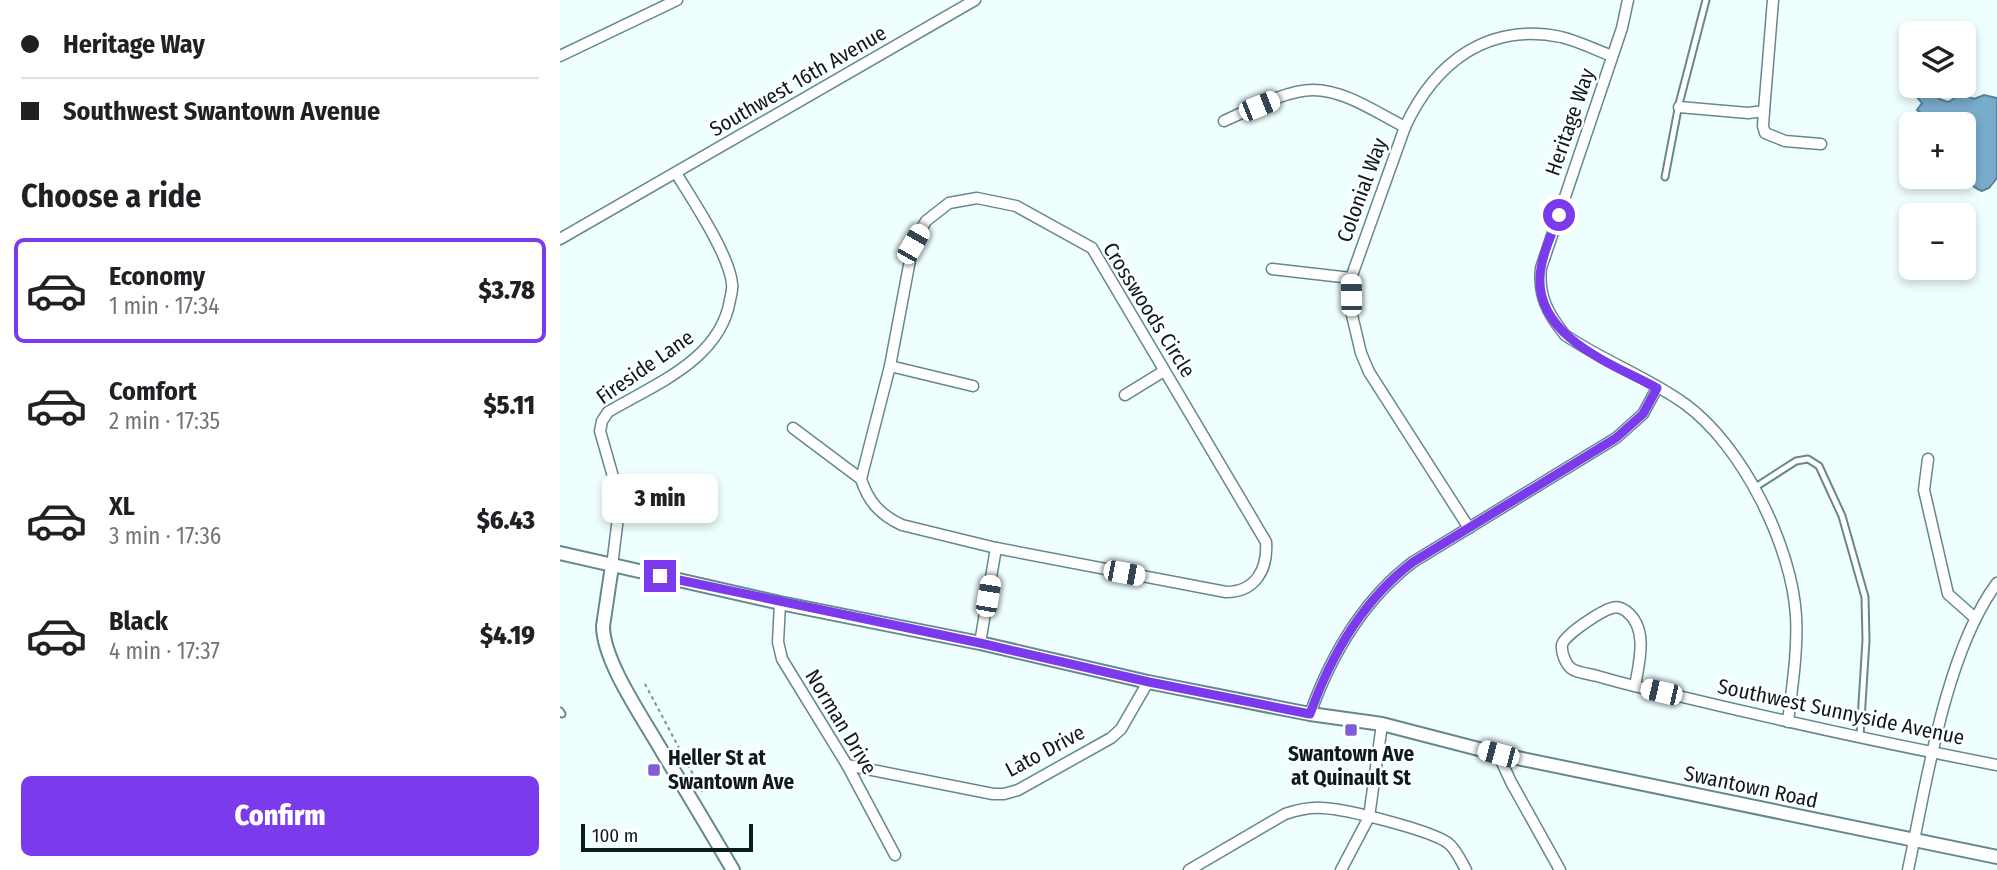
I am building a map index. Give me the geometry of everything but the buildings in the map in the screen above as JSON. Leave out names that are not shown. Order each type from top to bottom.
[{"type":"street","points":[[560,56],[677,0]]},
{"type":"street","name":"Southwest 16th Avenue","points":[[560,239],[975,0]]},
{"type":"street","name":"Heritage Way","points":[[1628,0],[1541,268],[1543,301],[1552,319],[1565,335],[1684,403],[1704,419],[1731,450],[1754,488],[1786,564],[1796,613],[1796,656],[1788,722]]},
{"type":"street","points":[[1773,0],[1763,126],[1765,134],[1785,141],[1821,144]]},
{"type":"street","name":"Colonial Way","points":[[1469,528],[1369,372],[1351,311],[1351,278],[1415,106],[1438,75],[1465,52],[1492,39],[1520,34],[1562,37],[1612,56]]},
{"type":"street","points":[[1224,121],[1277,99],[1312,90],[1340,95],[1405,127]]},
{"type":"street","points":[[1679,107],[1748,113],[1764,111]]},
{"type":"street","name":"Fireside Lane","points":[[612,566],[620,501],[600,430],[601,421],[608,412],[697,358],[715,340],[727,318],[732,284],[726,265],[711,232],[676,173]]},
{"type":"street","name":"Crosswoods Circle","points":[[976,198],[1016,206],[1091,248],[1164,372],[1266,542],[1265,566],[1256,583],[1238,592],[1226,592],[996,548],[902,525],[889,519],[866,495],[861,479],[890,366],[913,244],[926,221],[949,203],[976,198]]},
{"type":"street","points":[[1272,269],[1351,278]]},
{"type":"street","points":[[890,366],[974,386]]},
{"type":"street","points":[[1125,396],[1164,372]]},
{"type":"street","points":[[1310,714],[1320,687],[1351,629],[1370,601],[1390,580],[1413,562],[1616,438],[1643,414],[1657,388]]},
{"type":"street","points":[[793,428],[861,479]]},
{"type":"street","points":[[1928,459],[1924,490],[1948,594],[1975,618]]},
{"type":"street","points":[[980,643],[996,548]]},
{"type":"street","name":"Swantown Road","points":[[560,554],[780,603],[980,643],[1149,682],[1310,714],[1382,724],[1498,754],[1997,857]]},
{"type":"street","points":[[612,566],[603,626],[603,636],[610,658],[637,709],[733,870]]},
{"type":"street","points":[[1908,870],[1933,753],[1959,660],[1975,618],[1997,583]]},
{"type":"street","name":"Norman Drive","points":[[780,603],[778,642],[782,659],[846,765],[895,855]]},
{"type":"street","name":"Southwest Sunnyside Avenue","points":[[1635,686],[1641,651],[1640,637],[1638,625],[1623,609],[1614,607],[1602,612],[1567,636],[1562,646],[1564,659],[1572,669],[1635,686],[1788,722],[1997,765]]},
{"type":"street","name":"Lato Drive","points":[[846,765],[993,794],[1018,790],[1111,738],[1121,729],[1149,682]]},
{"type":"street","points":[[1341,870],[1369,817],[1382,724]]},
{"type":"street","points":[[1498,754],[1560,870]]},
{"type":"street","points":[[1189,870],[1285,814],[1300,809],[1323,808],[1369,817],[1436,837],[1450,845],[1466,870]]},
{"type":"lane","points":[[1665,177],[1679,107],[1706,0]]},
{"type":"lane","points":[[1754,488],[1796,461],[1808,459],[1819,466],[1842,516],[1865,597],[1866,639],[1860,736]]},
{"type":"path","points":[[645,684],[702,790],[703,796],[695,805]]},
{"type":"water","points":[[1984,95],[1997,98],[1997,178],[1989,188],[1982,191],[1976,188],[1976,112],[1920,112],[1917,110],[1922,103],[1918,98],[1939,98],[1948,102],[1955,98],[1974,99]]},
{"type":"place","name":"Swantown Ave at Quinault St","points":[[1351,730]]},
{"type":"place","name":"Heller St at Swantown Ave","points":[[654,770]]},
{"type":"route","points":[[660,576],[980,643],[1149,682],[1310,714],[1320,687],[1351,629],[1370,601],[1390,580],[1413,562],[1616,438],[1643,414],[1657,388],[1580,345],[1565,335],[1552,319],[1543,301],[1540,279],[1541,268],[1559,215]]}]
